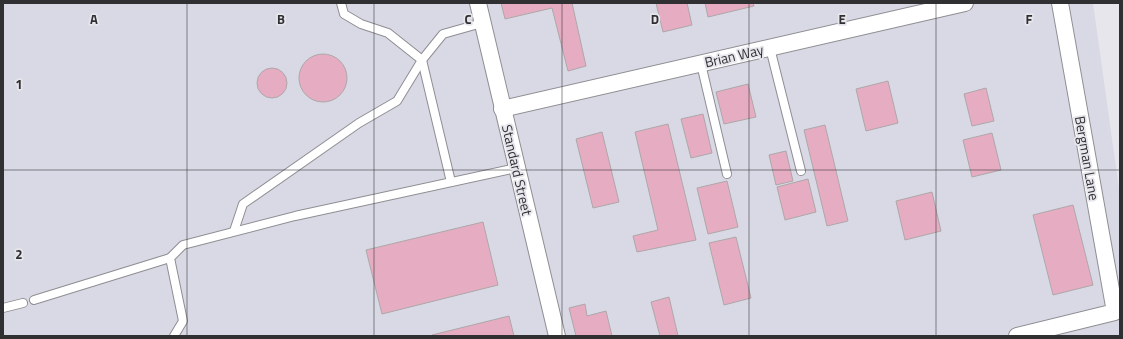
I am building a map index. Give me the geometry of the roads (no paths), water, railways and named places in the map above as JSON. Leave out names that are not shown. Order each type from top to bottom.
[{"type":"street","name":"Standard Street","points":[[478,3],[557,336]]},
{"type":"street","name":"Brian Way","points":[[502,109],[965,3]]},
{"type":"street","name":"Bergman Lane","points":[[1017,336],[1115,312],[1060,3]]},
{"type":"lane","points":[[341,3],[344,14],[361,24],[388,33],[422,60],[451,182]]},
{"type":"lane","points":[[234,231],[243,204],[359,123],[397,101],[422,60],[443,34],[482,23]]},
{"type":"lane","points":[[770,48],[802,171]]},
{"type":"lane","points":[[701,64],[727,174]]},
{"type":"lane","points":[[34,300],[170,258],[183,245],[234,231],[516,168]]},
{"type":"lane","points":[[170,258],[184,321],[174,336]]},
{"type":"lane","points":[[3,308],[23,303]]}]
